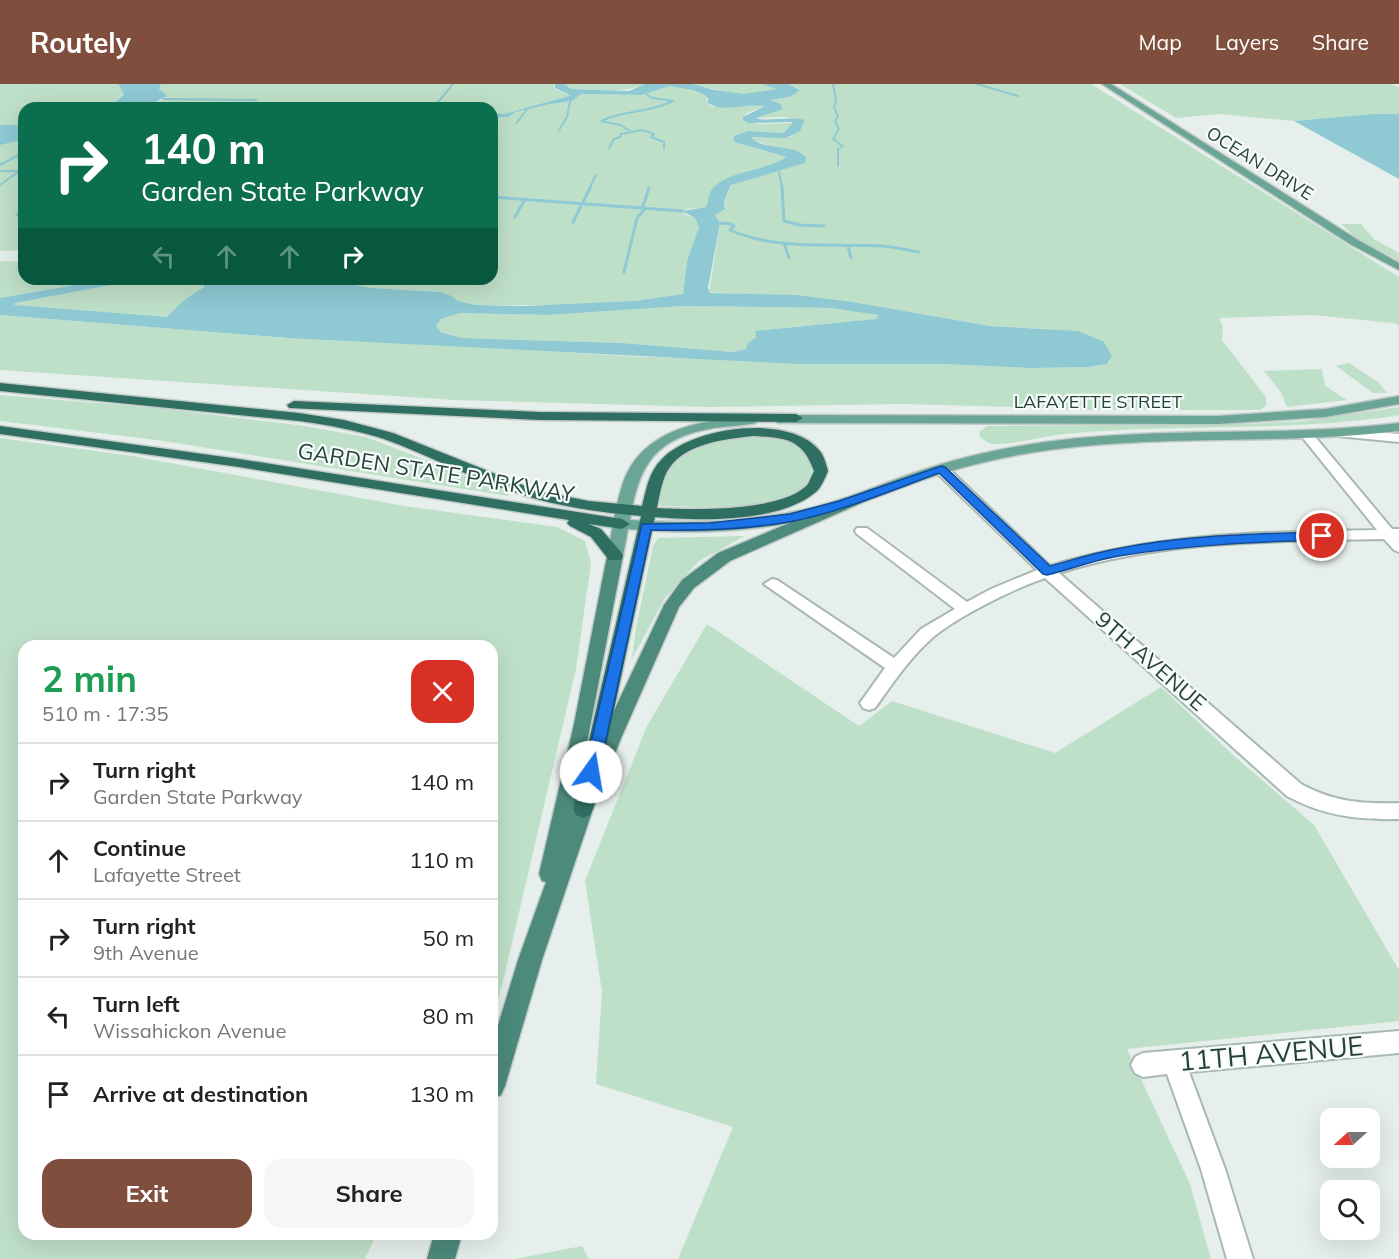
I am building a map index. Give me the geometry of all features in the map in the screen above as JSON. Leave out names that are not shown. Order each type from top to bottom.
[{"type":"highway","name":"GARDEN STATE PARKWAY","points":[[0,382],[225,401],[402,411],[796,418]]},
{"type":"highway","points":[[0,387],[299,417],[346,425],[401,441],[523,491],[624,517]]},
{"type":"highway","name":"GARDEN STATE PARKWAY","points":[[0,430],[219,460],[557,514],[624,517]]},
{"type":"highway","points":[[583,809],[647,519],[656,480],[668,461],[688,446],[715,435],[757,431],[785,435],[808,447],[820,466],[820,477],[813,489],[800,499],[782,504],[647,519]]},
{"type":"highway","points":[[498,1066],[530,960],[583,809],[612,736],[666,617],[688,584],[724,557],[863,497]]},
{"type":"highway","points":[[530,960],[584,724],[615,556],[596,533],[557,514]]},
{"type":"highway","points":[[441,1259],[446,1240]]},
{"type":"main road","name":"OCEAN DRIVE","points":[[1106,84],[1354,242],[1399,267]]},
{"type":"main road","name":"LAFAYETTE STREET","points":[[615,556],[631,483],[638,467],[649,453],[670,438],[689,429],[721,422],[796,418],[1218,420],[1325,413],[1399,400]]},
{"type":"main road","name":"LAFAYETTE STREET","points":[[863,497],[941,469],[1013,451],[1086,441],[1307,435],[1399,426]]},
{"type":"main road","name":"GARDEN STATE PARKWAY","points":[[624,517],[744,525],[808,514],[863,497]]},
{"type":"street","points":[[1341,433],[1399,438]]},
{"type":"street","points":[[1307,435],[1394,534],[1399,548]]},
{"type":"street","name":"9TH AVENUE","points":[[941,469],[1047,571],[1294,790],[1330,808],[1350,812],[1390,811]]},
{"type":"street","points":[[862,531],[966,609]]},
{"type":"street","points":[[869,704],[895,667],[927,633],[1013,583],[1047,571],[1117,552],[1170,545],[1234,539],[1394,534]]},
{"type":"street","points":[[772,585],[895,667]]},
{"type":"street","name":"11TH AVENUE","points":[[1143,1065],[1399,1042]]},
{"type":"street","points":[[1174,1062],[1213,1169],[1240,1259]]},
{"type":"green space","points":[[0,84],[118,84],[124,93],[115,102],[18,102],[18,125],[0,125]]},
{"type":"green space","points":[[161,84],[554,84],[555,89],[569,95],[562,100],[499,115],[498,102],[157,102],[166,98],[159,89]]},
{"type":"green space","points":[[565,84],[645,84],[627,89],[609,90],[571,89]]},
{"type":"green space","points":[[693,84],[761,84],[777,89],[746,94]]},
{"type":"green space","points":[[788,84],[1091,84],[1399,277],[1399,326],[1394,323],[1313,315],[1219,318],[1223,327],[1222,340],[1266,397],[1266,406],[1260,410],[1064,410],[901,404],[708,407],[455,400],[0,370],[0,315],[288,338],[798,364],[943,364],[1030,368],[1089,367],[1107,364],[1110,361],[1049,329],[990,326],[853,302],[709,292],[720,223],[715,215],[726,207],[724,201],[732,185],[805,162],[802,153],[772,147],[751,139],[754,136],[791,137],[804,120],[783,117],[756,118],[783,108],[781,104],[769,100],[790,97],[799,89]]},
{"type":"green space","points":[[1120,84],[1391,84],[1399,87],[1399,114],[1294,121],[1219,114],[1176,118]]},
{"type":"green space","points":[[670,86],[681,87],[705,95],[709,105],[713,107],[751,103],[765,106],[747,113],[742,118],[758,124],[793,123],[784,133],[748,131],[732,137],[741,144],[786,157],[767,166],[726,179],[711,194],[706,207],[686,209],[684,214],[695,218],[699,227],[687,261],[683,294],[634,301],[567,305],[476,305],[458,301],[440,292],[354,285],[498,285],[498,118],[508,117],[516,112],[549,104],[572,101],[581,94],[642,95]]},
{"type":"green space","points":[[18,141],[18,250],[0,251],[0,145]]},
{"type":"green space","points":[[1341,224],[1361,224],[1374,239],[1399,253],[1399,261],[1358,239]]},
{"type":"green space","points":[[0,261],[18,262],[18,285],[75,285],[0,298]]},
{"type":"green space","points":[[110,285],[204,285],[184,300],[171,316],[159,318],[13,305]]},
{"type":"green space","points":[[684,306],[831,308],[879,314],[877,319],[755,331],[756,337],[751,340],[747,349],[733,352],[622,343],[462,338],[437,330],[436,326],[441,319],[460,313],[548,315]]},
{"type":"green space","points":[[1349,363],[1378,382],[1387,393],[1373,393],[1336,366]]},
{"type":"green space","points":[[1322,369],[1325,386],[1347,400],[1287,407],[1281,392],[1264,371]]},
{"type":"green space","points":[[0,395],[156,408],[305,426],[366,437],[510,493],[508,496],[157,440],[0,421]]},
{"type":"green space","points":[[1399,407],[1399,415],[1357,421],[1107,431],[1056,435],[1005,444],[988,442],[980,437],[979,432],[987,426],[1247,424],[1304,421]]},
{"type":"green space","points":[[744,435],[778,439],[799,448],[811,462],[810,478],[805,485],[787,497],[758,504],[724,507],[660,506],[662,488],[668,473],[676,462],[699,447]]},
{"type":"green space","points":[[0,438],[132,456],[404,506],[557,527],[585,541],[591,563],[576,669],[498,998],[498,640],[18,640],[18,1240],[374,1240],[365,1259],[0,1259]]},
{"type":"green space","points":[[745,536],[699,561],[665,598],[632,659],[653,546],[658,538]]},
{"type":"green space","points":[[707,624],[859,726],[892,701],[1055,753],[1161,687],[1233,755],[1314,825],[1399,970],[1399,1021],[1127,1049],[1190,1184],[1211,1259],[678,1259],[733,1127],[596,1084],[602,992],[585,881],[647,726]]},
{"type":"green space","points":[[582,1246],[589,1259],[515,1259]]},
{"type":"water","points":[[118,84],[161,84],[159,89],[167,96],[155,102],[115,102],[124,94]]},
{"type":"water","points":[[555,84],[565,84],[571,89],[629,91],[645,84],[693,84],[744,94],[777,89],[761,84],[788,84],[800,90],[790,97],[770,100],[781,104],[783,109],[756,118],[805,120],[800,131],[786,138],[751,137],[763,144],[800,153],[806,157],[805,163],[731,185],[724,201],[725,209],[715,215],[720,223],[708,288],[710,293],[796,295],[853,302],[990,326],[1078,331],[1104,342],[1112,356],[1107,364],[1089,367],[798,364],[288,338],[0,315],[0,298],[75,285],[110,285],[14,305],[167,317],[204,285],[354,285],[440,292],[458,301],[476,305],[525,306],[634,301],[683,294],[687,261],[699,227],[695,218],[682,211],[706,207],[710,193],[724,180],[767,166],[786,157],[738,143],[733,140],[734,136],[748,131],[784,133],[793,122],[749,123],[743,120],[743,117],[765,106],[721,108],[708,103],[705,95],[670,86],[642,95],[581,94],[572,101],[550,104],[516,112],[508,117],[498,118],[498,114],[504,114],[569,96],[555,88]],"holes":[[[684,306],[831,308],[879,315],[876,319],[755,331],[756,337],[748,343],[746,349],[733,352],[622,343],[462,338],[441,332],[436,326],[441,319],[460,313],[548,315]]]},
{"type":"water","points":[[1399,114],[1399,179],[1294,121]]},
{"type":"water","points":[[0,125],[18,125],[18,141],[0,145]]},
{"type":"waterway","points":[[438,102],[453,84]]},
{"type":"waterway","points":[[833,84],[836,101],[834,107],[838,117],[835,121],[839,129],[833,139],[843,146],[838,149],[838,166]]},
{"type":"waterway","points":[[977,84],[1018,96]]},
{"type":"waterway","points":[[630,131],[620,125],[601,121],[655,108],[673,101],[652,98],[646,94]]},
{"type":"waterway","points":[[163,99],[256,100]]},
{"type":"waterway","points":[[559,130],[567,117],[570,102]]},
{"type":"waterway","points":[[516,124],[527,109]]},
{"type":"waterway","points":[[609,148],[614,139],[620,137],[621,134],[642,130],[654,134],[651,137],[664,142],[664,149]]},
{"type":"waterway","points":[[0,165],[18,155]]},
{"type":"waterway","points":[[0,171],[18,171]]},
{"type":"waterway","points":[[0,185],[18,172]]},
{"type":"waterway","points":[[779,172],[782,187]]},
{"type":"waterway","points":[[590,187],[596,175]]},
{"type":"waterway","points":[[582,204],[591,186]]},
{"type":"waterway","points":[[782,186],[784,221],[800,225],[824,226]]},
{"type":"waterway","points":[[644,208],[649,188]]},
{"type":"waterway","points":[[498,197],[582,204]]},
{"type":"waterway","points":[[515,217],[524,201]]},
{"type":"waterway","points":[[573,222],[582,204]]},
{"type":"waterway","points":[[582,204],[644,208]]},
{"type":"waterway","points":[[624,272],[637,218],[644,208]]},
{"type":"waterway","points":[[644,208],[682,211]]},
{"type":"waterway","points":[[720,223],[732,224],[734,226],[730,230],[748,237],[784,244]]},
{"type":"waterway","points":[[784,244],[882,246],[919,252]]},
{"type":"waterway","points":[[784,244],[789,258]]},
{"type":"waterway","points":[[848,246],[851,258]]},
{"type":"route","points":[[591,772],[646,526],[710,527],[744,525],[790,518],[843,504],[941,469],[1047,571],[1117,552],[1170,545],[1234,539],[1322,536]]}]
